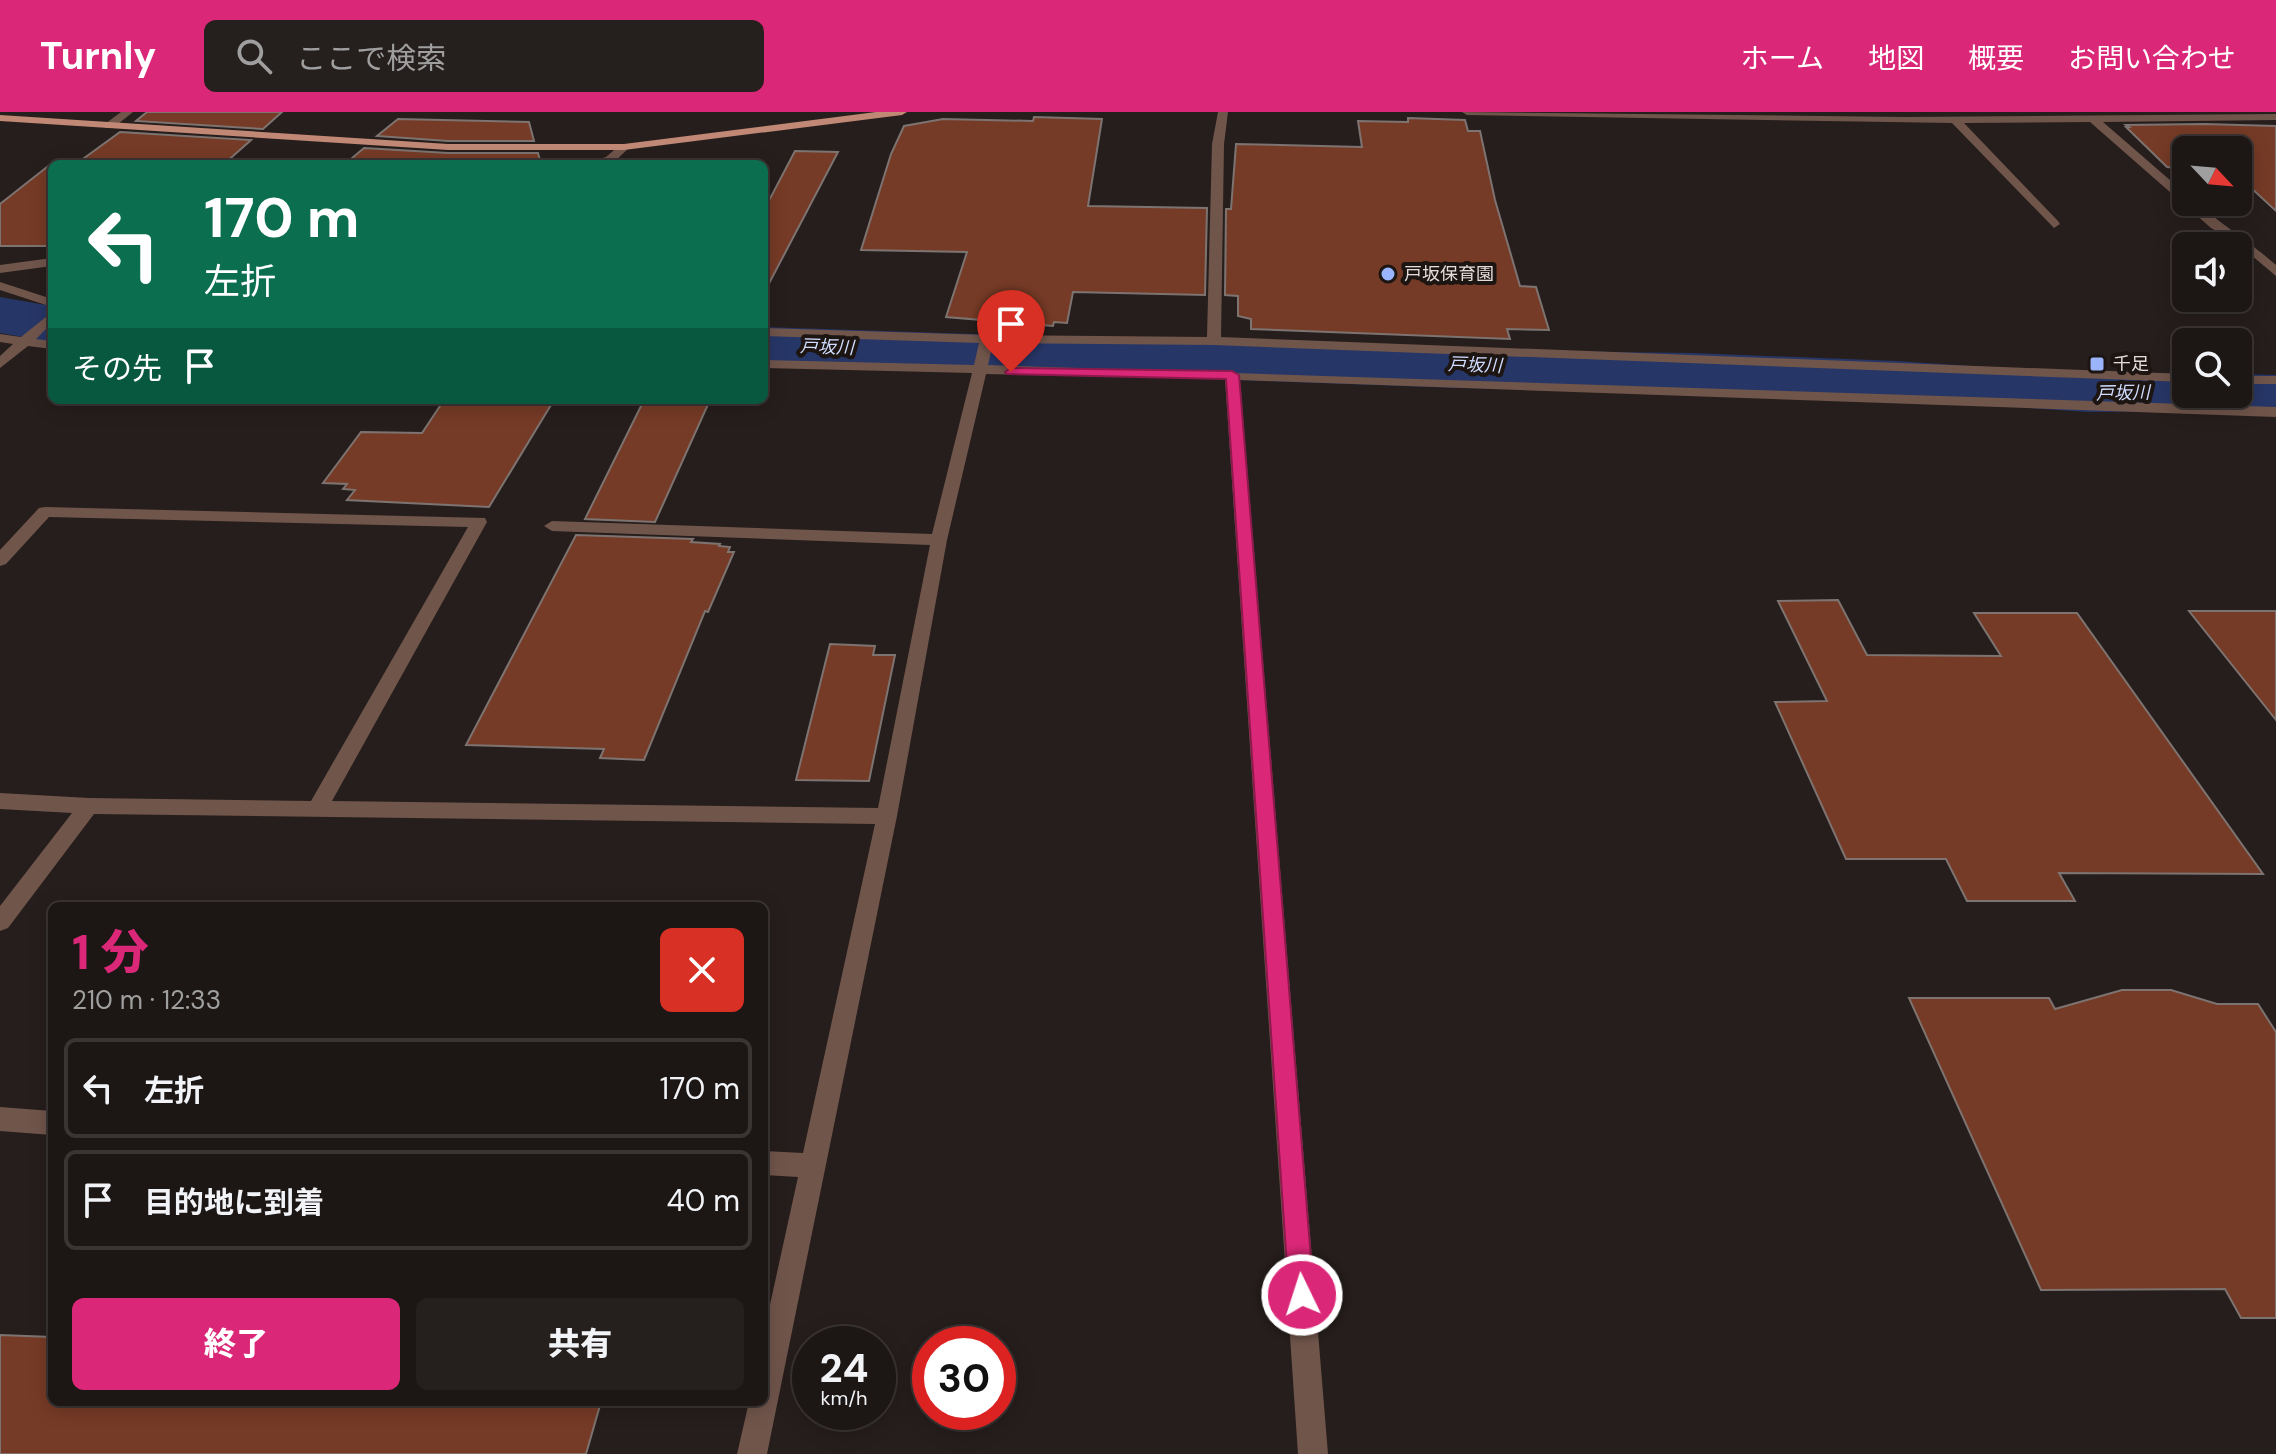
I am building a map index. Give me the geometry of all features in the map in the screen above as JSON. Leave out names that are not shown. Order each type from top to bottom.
[{"type":"main road","points":[[0,118],[448,147],[624,147],[830,117],[902,112]]},
{"type":"street","points":[[109,126],[128,112]]},
{"type":"street","points":[[1214,341],[1218,144],[1223,112]]},
{"type":"street","points":[[1467,112],[1954,119],[2276,117]]},
{"type":"street","points":[[2092,118],[2172,188]]},
{"type":"street","points":[[1954,119],[2054,224]]},
{"type":"street","points":[[610,160],[624,147]]},
{"type":"street","points":[[2204,216],[2236,236],[2276,272]]},
{"type":"street","points":[[0,269],[48,263]]},
{"type":"street","points":[[0,286],[48,302]]},
{"type":"street","points":[[0,364],[48,320]]},
{"type":"street","points":[[768,332],[987,339],[1214,341],[2172,377]]},
{"type":"street","points":[[0,338],[48,344]]},
{"type":"street","points":[[768,1380],[887,816],[939,540],[987,339]]},
{"type":"street","points":[[768,364],[1232,375],[2276,412]]},
{"type":"street","points":[[1232,375],[1313,1454]]},
{"type":"street","points":[[2252,380],[2276,380]]},
{"type":"street","points":[[0,560],[45,512],[479,522],[317,809]]},
{"type":"street","points":[[552,526],[939,540]]},
{"type":"street","points":[[0,801],[89,806],[887,816]]},
{"type":"street","points":[[0,922],[89,806]]},
{"type":"street","points":[[0,1119],[48,1123]]},
{"type":"street","points":[[768,1163],[812,1166]]},
{"type":"street","points":[[752,1454],[763,1406]]},
{"type":"building","points":[[147,112],[282,112],[263,129],[136,121]]},
{"type":"building","points":[[1034,117],[1102,119],[1088,206],[1207,208],[1205,295],[1073,292],[1067,323],[1054,322],[1053,326],[946,317],[967,252],[861,250],[891,154],[904,126],[943,119],[1033,121]]},
{"type":"building","points":[[1408,118],[1465,120],[1468,131],[1480,131],[1495,200],[1520,286],[1536,287],[1549,330],[1507,329],[1510,339],[1251,329],[1251,319],[1238,316],[1238,296],[1225,295],[1226,209],[1231,209],[1236,144],[1362,147],[1358,121],[1408,122]]},
{"type":"building","points":[[398,119],[529,122],[534,141],[448,141],[377,136]]},
{"type":"building","points":[[2126,125],[2276,126],[2276,211],[2252,189],[2252,136],[2172,136],[2172,168],[2167,167]]},
{"type":"building","points":[[120,132],[251,140],[228,160],[82,160]]},
{"type":"building","points":[[364,148],[448,153],[538,153],[540,160],[350,160]]},
{"type":"building","points":[[795,151],[838,152],[768,285],[768,202]]},
{"type":"building","points":[[48,166],[48,246],[0,246],[0,204]]},
{"type":"building","points":[[441,404],[552,404],[489,507],[347,500],[355,490],[343,489],[347,484],[323,483],[361,432],[422,433]]},
{"type":"building","points":[[642,404],[708,404],[655,522],[585,519]]},
{"type":"building","points":[[576,535],[693,539],[691,542],[720,544],[730,547],[728,552],[734,552],[708,612],[705,611],[644,760],[600,758],[604,749],[466,745]]},
{"type":"building","points":[[1838,600],[1867,655],[2001,656],[1974,613],[2077,613],[2263,874],[2059,873],[2075,901],[1967,901],[1946,859],[1846,859],[1775,702],[1827,701],[1778,601]]},
{"type":"building","points":[[2189,611],[2276,611],[2276,720]]},
{"type":"building","points":[[830,644],[875,646],[873,655],[895,655],[869,781],[796,780]]},
{"type":"building","points":[[2122,990],[2171,990],[2217,1004],[2258,1004],[2276,1032],[2276,1318],[2241,1318],[2225,1289],[2041,1290],[1909,998],[2049,998],[2055,1009]]},
{"type":"building","points":[[0,1335],[48,1337],[48,1406],[600,1406],[586,1454],[0,1454]]},
{"type":"waterway","name":"戸坂川","points":[[0,315],[48,323]]},
{"type":"waterway","name":"戸坂川","points":[[768,345],[1459,369],[1692,372],[1897,380],[2088,393],[2172,392]]},
{"type":"waterway","name":"戸坂川","points":[[2252,393],[2276,394]]},
{"type":"place","name":"戸坂保育園","points":[[1388,274]]},
{"type":"place","name":"千足","points":[[2097,364]]},
{"type":"route","points":[[1011,372],[1232,375],[1302,1295]]}]
